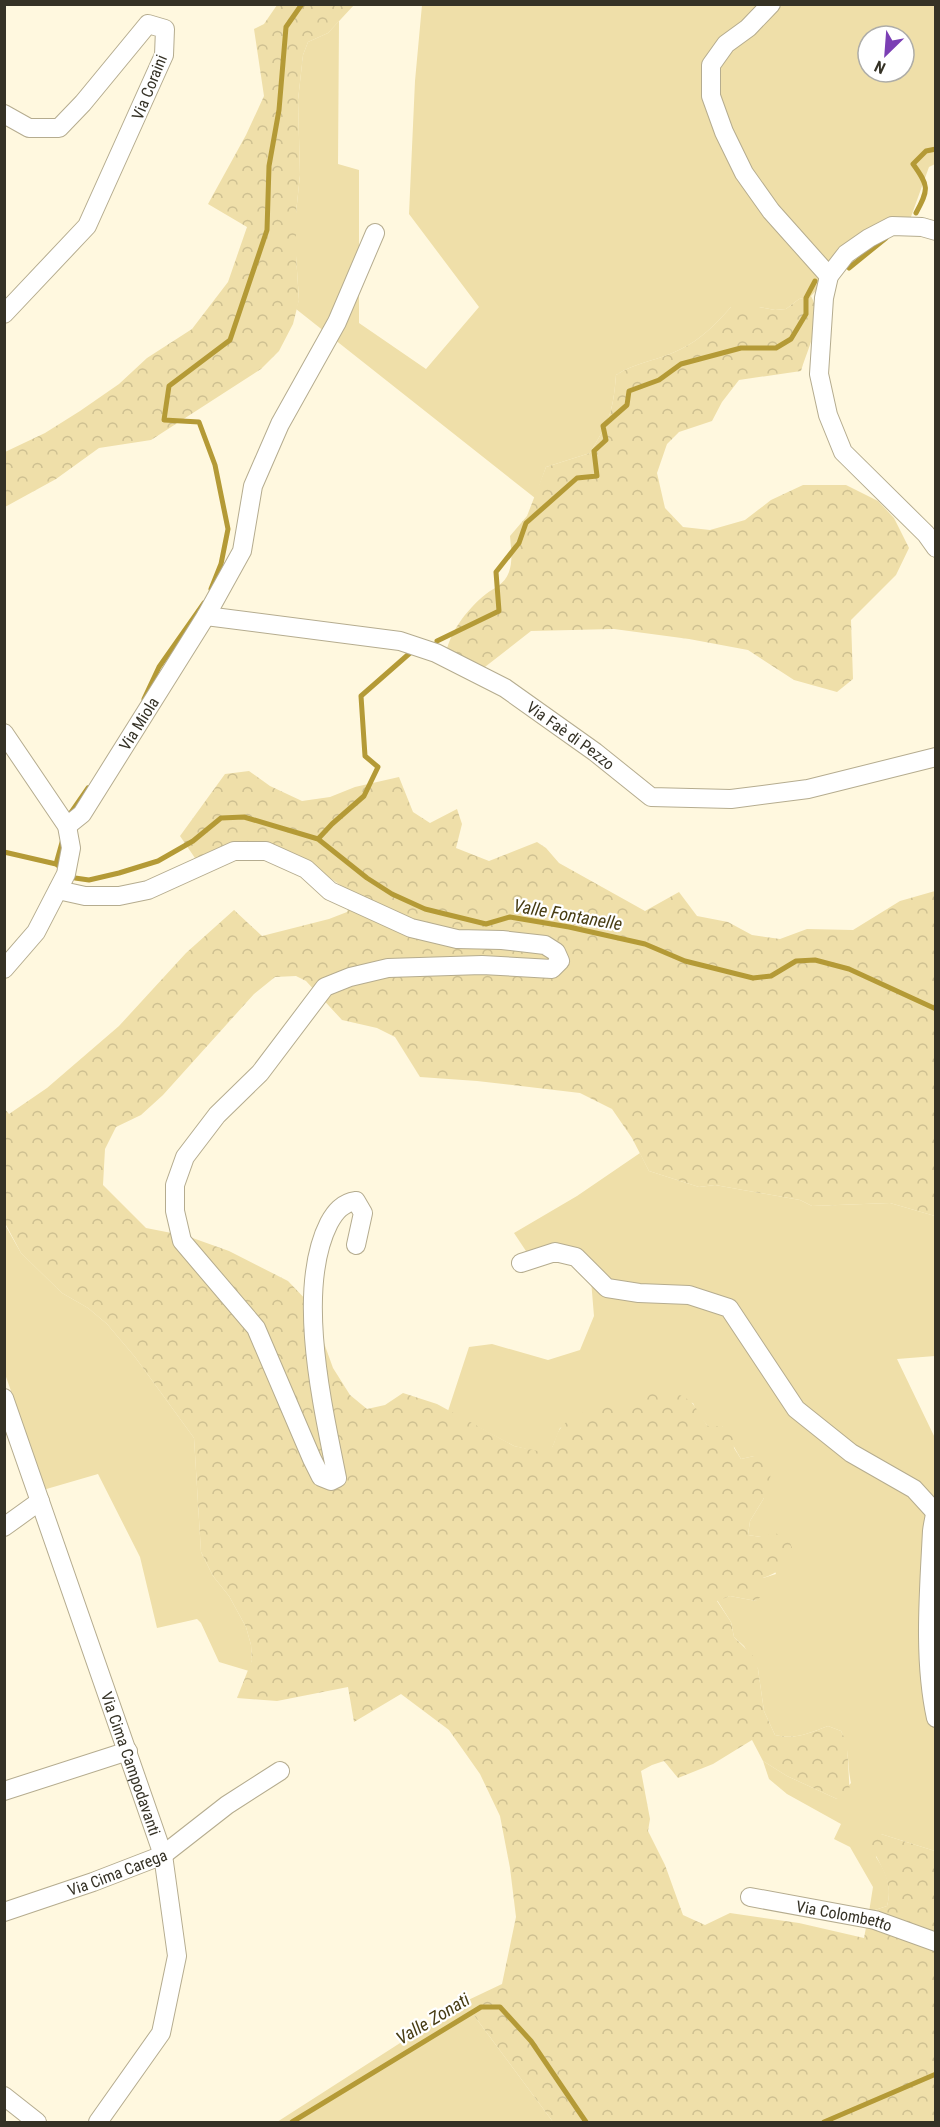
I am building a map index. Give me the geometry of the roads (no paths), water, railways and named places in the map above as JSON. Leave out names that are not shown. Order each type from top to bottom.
[{"type":"street","points":[[771,4],[748,28],[726,44],[711,65],[711,96],[724,132],[744,173],[771,211],[829,276]]},
{"type":"street","name":"Via Coraini","points":[[4,114],[29,128],[59,128],[148,24],[165,29],[164,55],[87,226],[4,314]]},
{"type":"street","points":[[936,231],[922,227],[892,226],[869,237],[846,254],[829,276],[824,298],[819,374],[828,415],[843,452],[926,534],[936,548]]},
{"type":"street","name":"Via Miola","points":[[67,826],[82,814],[206,616],[242,551],[253,486],[279,424],[337,322],[375,233]]},
{"type":"street","name":"Via Faè di Pezzo","points":[[206,616],[400,641],[436,653],[505,688],[595,752],[651,797],[731,799],[808,789],[936,758]]},
{"type":"street","points":[[4,734],[67,826],[71,848],[66,874],[36,932],[4,969]]},
{"type":"street","points":[[58,890],[85,896],[119,896],[148,890],[234,850],[266,851],[306,869],[330,891],[411,928],[457,939],[502,940],[545,945],[556,952],[560,961],[552,969],[482,965],[388,968],[350,977],[325,987],[260,1073],[217,1115],[185,1157],[175,1185],[175,1211],[183,1241],[256,1328],[312,1459],[321,1477],[331,1480],[337,1478],[316,1354],[313,1281],[323,1235],[334,1214],[346,1202],[356,1202],[363,1213],[357,1245]]},
{"type":"street","points":[[521,1263],[555,1252],[576,1257],[608,1288],[639,1293],[689,1295],[729,1308],[796,1409],[851,1453],[914,1489],[935,1510],[930,1570],[929,1633],[931,1696],[936,1718]]},
{"type":"street","name":"Via Cima Campodavanti","points":[[4,1398],[163,1855],[177,1956],[161,2033],[98,2122]]},
{"type":"street","points":[[4,1527],[40,1501]]},
{"type":"street","points":[[4,1791],[128,1751]]},
{"type":"street","name":"Via Cima Carega","points":[[4,1912],[163,1855],[227,1805],[280,1771]]},
{"type":"street","name":"Via Colombetto","points":[[750,1897],[875,1920],[936,1942]]},
{"type":"street","points":[[4,2096],[37,2122]]},
{"type":"waterway","points":[[211,589],[221,564],[228,529],[215,465],[199,422],[164,420],[169,386],[230,340],[267,230],[269,166],[279,110],[286,27],[302,4]]},
{"type":"waterway","points":[[916,213],[925,188],[913,164],[926,151],[936,149]]},
{"type":"waterway","points":[[849,268],[886,238]]},
{"type":"waterway","points":[[437,641],[499,611],[496,572],[519,543],[526,523],[577,478],[597,476],[594,451],[606,440],[603,426],[627,405],[629,391],[659,380],[681,364],[741,348],[776,348],[791,339],[806,314],[806,298],[815,281]]},
{"type":"waterway","points":[[144,699],[159,667],[204,603]]},
{"type":"waterway","points":[[318,839],[364,796],[378,767],[365,756],[361,696],[410,653]]},
{"type":"waterway","points":[[70,814],[88,788]]},
{"type":"waterway","name":"Valle Fontanelle","points":[[75,878],[89,880],[158,861],[193,841],[221,818],[244,817],[318,839],[367,878],[392,894],[425,909],[486,924],[510,917],[569,927],[645,944],[685,961],[753,978],[771,976],[796,961],[815,960],[849,969],[936,1009]]},
{"type":"waterway","points":[[56,864],[63,839]]},
{"type":"waterway","name":"Valle Fontanelle","points":[[4,852],[56,864],[60,867]]},
{"type":"waterway","name":"Valle Zonati","points":[[292,2122],[481,2007],[500,2007],[531,2041],[586,2122]]},
{"type":"waterway","name":"Valle Zonati","points":[[824,2122],[936,2074]]}]
